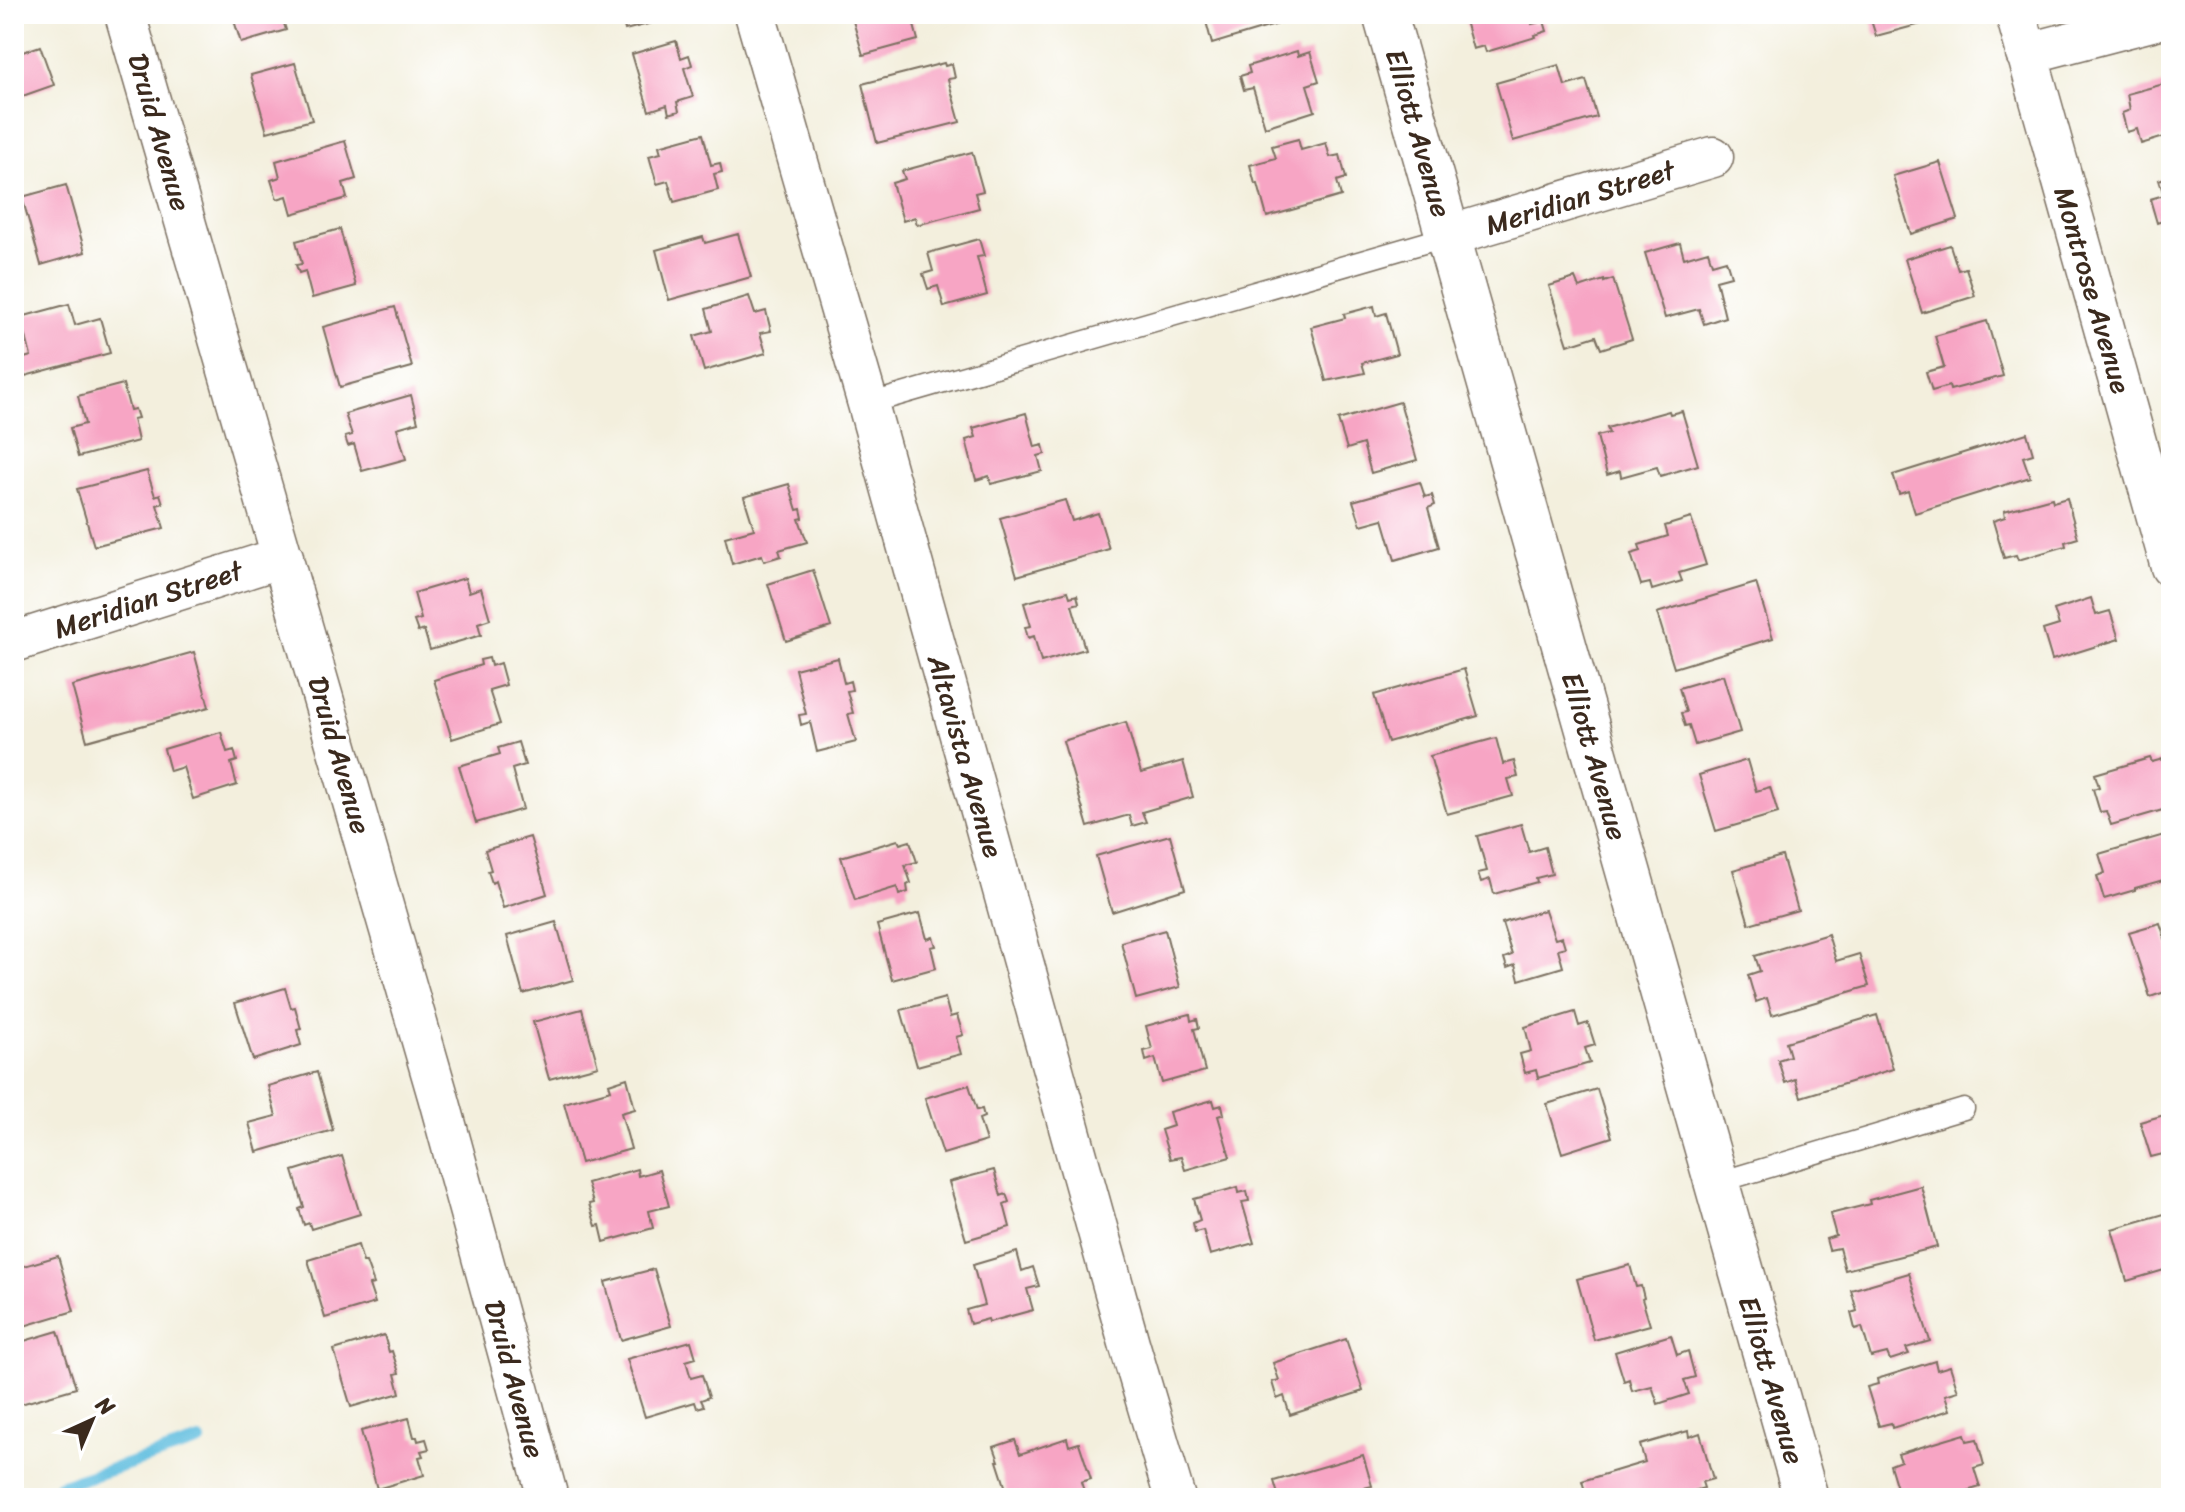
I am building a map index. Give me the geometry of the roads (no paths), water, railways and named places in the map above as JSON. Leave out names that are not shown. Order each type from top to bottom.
[{"type":"street","name":"Druid Avenue","points":[[125,14],[438,1096],[548,1498]]},
{"type":"street","name":"Altavista Avenue","points":[[755,14],[868,404],[1129,1343],[1175,1498]]},
{"type":"street","name":"Elliott Avenue","points":[[1385,14],[1806,1498]]},
{"type":"street","name":"Montrose Avenue","points":[[2016,14],[2171,567]]},
{"type":"street","points":[[2026,54],[2171,16]]},
{"type":"street","name":"Meridian Street","points":[[1448,236],[1713,157]]},
{"type":"street","name":"Meridian Street","points":[[14,642],[283,557]]},
{"type":"lane","points":[[868,404],[1448,236]]},
{"type":"lane","points":[[1716,1183],[1964,1109]]},
{"type":"waterway","points":[[60,1486],[200,1441]]}]
